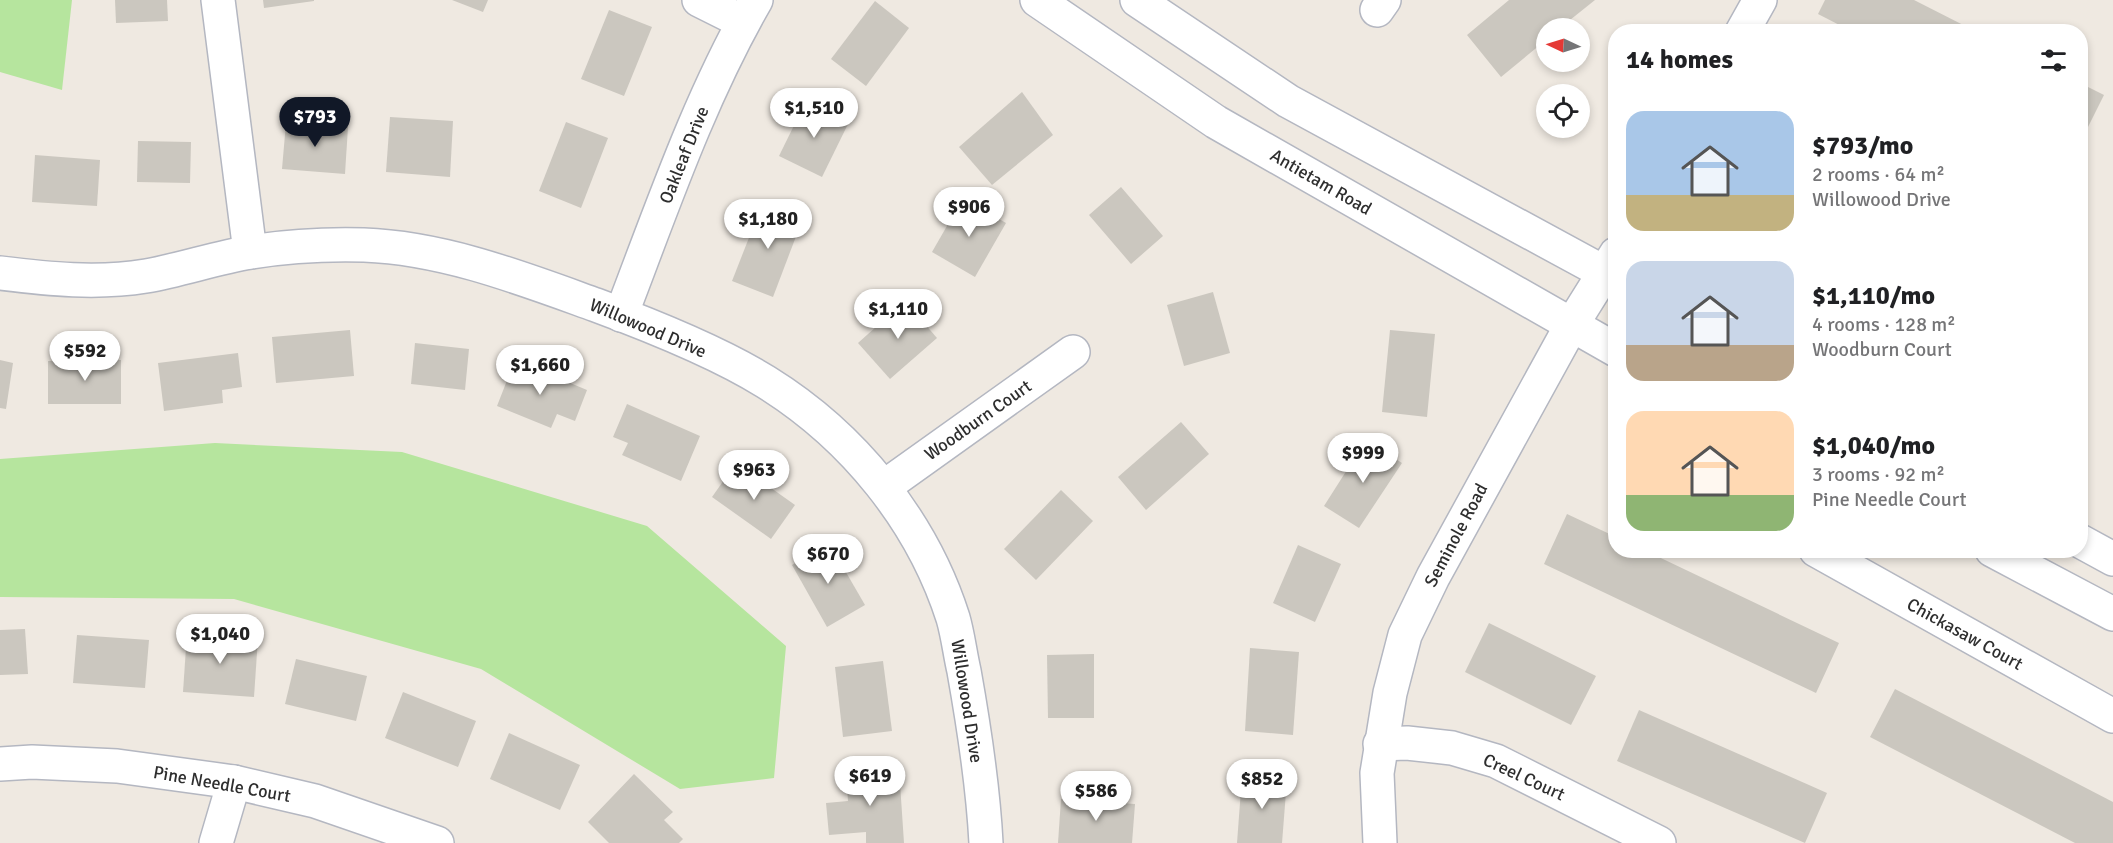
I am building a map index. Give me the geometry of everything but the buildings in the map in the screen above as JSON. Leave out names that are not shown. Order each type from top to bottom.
[{"type":"street","points":[[218,0],[250,252]]},
{"type":"street","points":[[699,0],[750,11]]},
{"type":"street","name":"Antietam Road","points":[[1037,0],[1216,122],[1608,346]]},
{"type":"street","points":[[1137,0],[1288,101],[1608,267]]},
{"type":"street","points":[[1746,24],[1760,0]]},
{"type":"street","name":"Oakleaf Drive","points":[[621,315],[697,119],[750,11]]},
{"type":"street","name":"Willowood Drive","points":[[0,273],[52,280],[106,280],[148,276],[250,252],[306,245],[366,245],[437,254],[510,274],[621,315],[707,352],[764,381],[801,406],[843,442],[884,487],[901,510],[934,568],[954,621],[971,707],[985,816],[986,843]]},
{"type":"street","name":"Seminole Road","points":[[1380,843],[1377,772],[1380,744],[1405,635],[1433,577],[1571,326],[1608,275]]},
{"type":"street","name":"Woodburn Court","points":[[884,487],[1073,352]]},
{"type":"street","points":[[2088,546],[2113,560]]},
{"type":"street","name":"Chickasaw Court","points":[[1830,558],[2113,716]]},
{"type":"street","points":[[2007,558],[2113,614]]},
{"type":"street","name":"Creel Court","points":[[1380,744],[1407,743],[1452,748],[1496,761],[1659,843]]},
{"type":"street","name":"Pine Needle Court","points":[[0,764],[32,762],[117,766],[234,782],[315,801],[437,843]]},
{"type":"street","points":[[216,843],[234,782]]},
{"type":"green space","points":[[0,0],[72,0],[62,90],[0,72]]},
{"type":"green space","points":[[215,443],[402,452],[647,526],[786,646],[774,778],[680,789],[481,669],[234,599],[0,597],[0,459]]}]
